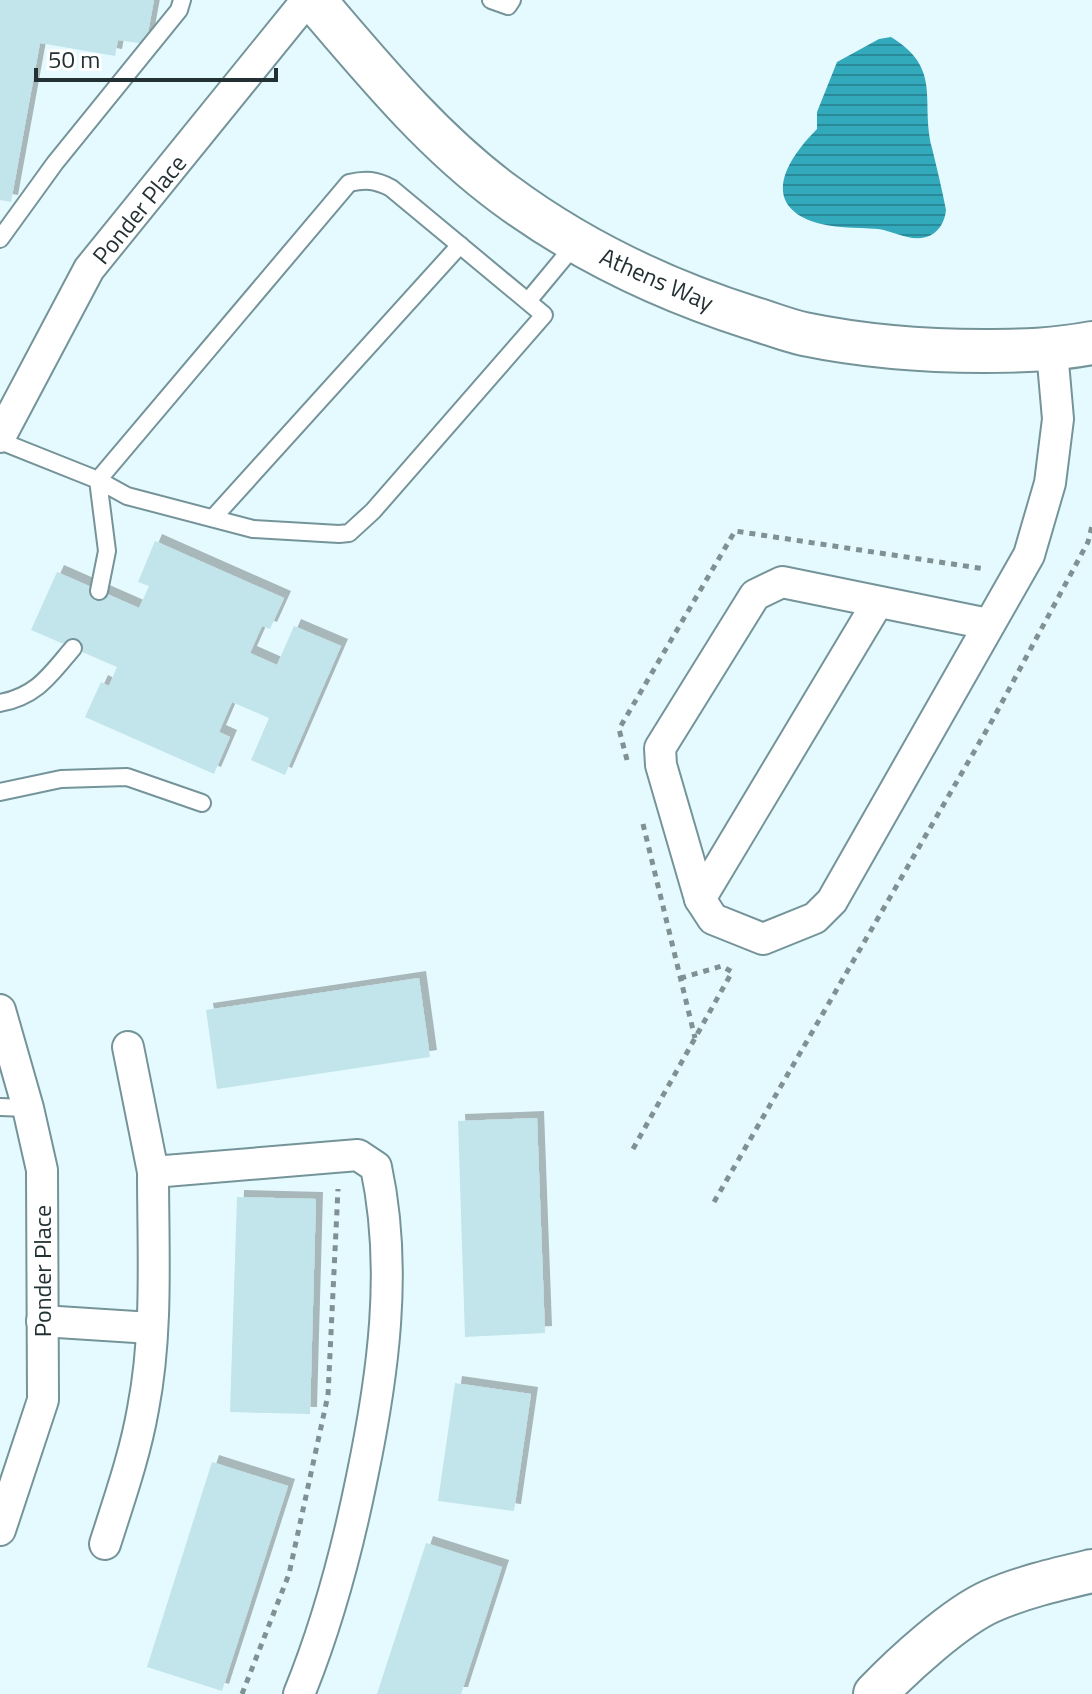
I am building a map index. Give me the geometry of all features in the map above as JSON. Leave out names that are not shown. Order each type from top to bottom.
[{"type":"street","name":"Ponder Place","points":[[0,439],[7,408],[89,269],[307,0]]},
{"type":"street","name":"Athens Way","points":[[314,0],[384,83],[439,138],[503,193],[577,242],[694,297],[802,333],[880,345],[940,350],[1072,347]]},
{"type":"street","points":[[988,624],[782,582],[755,595],[660,748],[661,765],[700,899],[713,919],[763,939],[815,918],[832,901],[1029,555],[1050,483],[1072,347]]},
{"type":"street","points":[[700,899],[878,602]]},
{"type":"street","name":"Ponder Place","points":[[0,1010],[14,1108],[42,1170],[43,1400],[0,1530]]},
{"type":"street","points":[[105,1544],[128,1475],[144,1408],[151,1328],[153,1172],[128,1047]]},
{"type":"street","points":[[153,1172],[358,1155],[376,1167],[381,1192],[387,1298],[380,1382],[342,1565],[315,1654],[299,1694]]},
{"type":"street","points":[[42,1321],[151,1328]]},
{"type":"street","points":[[875,1694],[941,1635],[989,1602],[1039,1584],[1092,1571]]},
{"type":"lane","points":[[0,239],[55,163],[179,10],[182,0]]},
{"type":"lane","points":[[491,0],[508,6],[512,0]]},
{"type":"lane","points":[[0,439],[98,480],[127,496],[253,529],[349,533],[373,511],[544,315],[391,188],[377,180],[349,183],[98,480],[107,551],[99,591]]},
{"type":"lane","points":[[528,301],[577,242]]},
{"type":"lane","points":[[213,518],[460,245]]},
{"type":"lane","points":[[0,703],[12,701],[41,687],[73,648]]},
{"type":"lane","points":[[0,792],[61,779],[127,777],[202,803]]},
{"type":"path","points":[[714,1202],[993,719],[1088,542],[1092,526]]},
{"type":"path","points":[[630,773],[619,729],[735,531],[998,571]]},
{"type":"path","points":[[641,817],[695,1038]]},
{"type":"path","points":[[633,1149],[732,972],[722,966],[681,978]]},
{"type":"path","points":[[242,1694],[289,1574],[328,1395],[338,1189]]},
{"type":"water","points":[[891,37],[918,61],[924,74],[929,131],[946,210],[937,230],[920,238],[878,229],[819,224],[795,212],[786,202],[783,190],[784,178],[797,152],[817,129],[817,112],[837,62],[879,39]]},
{"type":"building","points":[[0,0],[154,0],[146,44],[118,40],[115,56],[40,43],[11,202],[0,200]]},
{"type":"building","points":[[155,541],[284,598],[270,629],[262,626],[250,653],[277,665],[294,626],[341,646],[285,775],[251,760],[269,718],[232,702],[219,732],[230,737],[214,774],[85,717],[101,682],[109,686],[117,667],[31,630],[57,572],[139,608],[149,586],[138,582]]},
{"type":"building","points":[[419,978],[430,1057],[217,1089],[206,1010]]},
{"type":"building","points":[[537,1118],[545,1333],[465,1337],[458,1121]]},
{"type":"building","points":[[237,1197],[316,1199],[310,1414],[230,1412]]},
{"type":"building","points":[[455,1383],[531,1394],[514,1511],[438,1501]]},
{"type":"building","points":[[212,1462],[288,1486],[222,1691],[147,1667]]},
{"type":"building","points":[[426,1543],[502,1567],[461,1694],[377,1694]]}]
